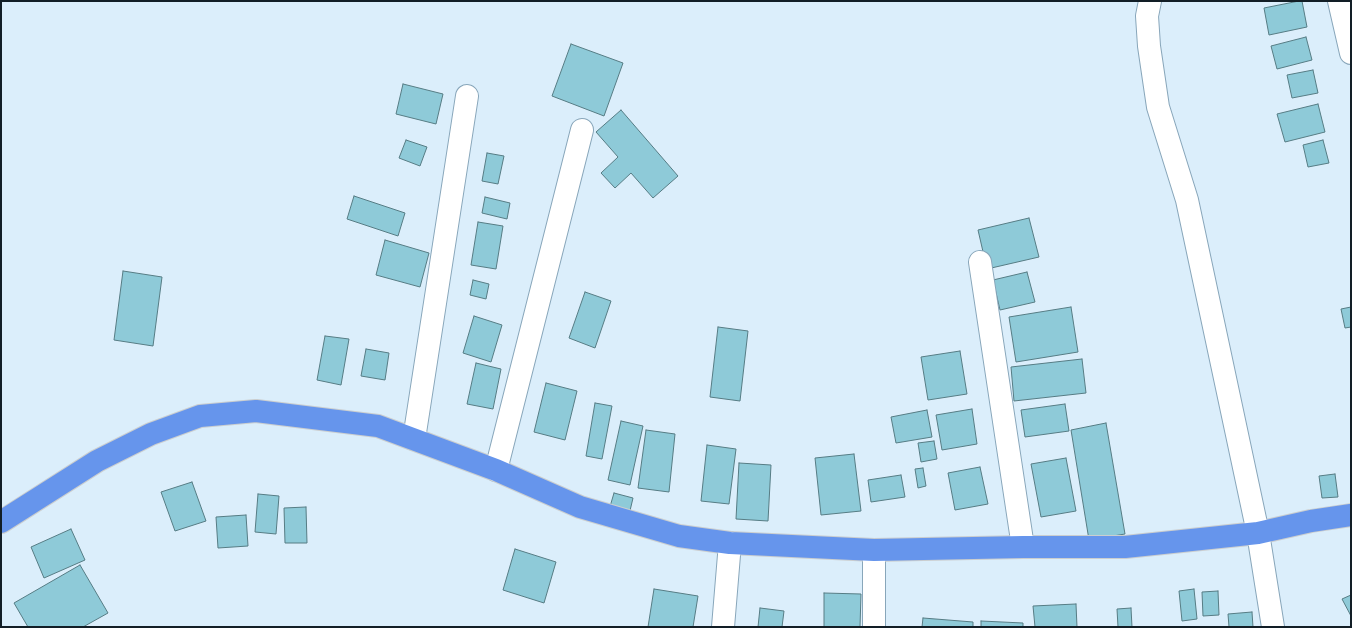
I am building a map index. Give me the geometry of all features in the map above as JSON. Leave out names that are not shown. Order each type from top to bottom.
[{"type":"highway","points":[[1,522],[96,461],[150,434],[200,416],[256,411],[378,426],[496,470],[580,507],[679,536],[730,543],[874,550],[1023,547],[1125,547],[1258,534],[1311,521],[1351,515]]},
{"type":"street","points":[[1150,1],[1147,16],[1149,46],[1158,107],[1187,200],[1258,534],[1273,627]]},
{"type":"street","points":[[1338,1],[1351,53]]},
{"type":"street","points":[[414,439],[467,96]]},
{"type":"street","points":[[496,470],[582,130]]},
{"type":"street","points":[[980,262],[1023,547]]},
{"type":"street","points":[[723,627],[730,543]]},
{"type":"street","points":[[874,550],[874,627]]},
{"type":"building","points":[[1302,1],[1307,27],[1269,35],[1264,8]]},
{"type":"building","points":[[1306,37],[1312,60],[1277,69],[1271,46]]},
{"type":"building","points":[[571,44],[623,63],[604,116],[552,96]]},
{"type":"building","points":[[1313,70],[1318,93],[1292,98],[1287,75]]},
{"type":"building","points":[[403,84],[443,94],[436,124],[396,114]]},
{"type":"building","points":[[1318,104],[1325,132],[1285,142],[1277,114]]},
{"type":"building","points":[[621,110],[678,176],[653,198],[631,173],[615,188],[601,173],[618,157],[596,132]]},
{"type":"building","points":[[406,140],[427,147],[420,166],[399,158]]},
{"type":"building","points":[[1323,140],[1329,163],[1308,167],[1303,145]]},
{"type":"building","points":[[487,153],[504,156],[498,184],[482,181]]},
{"type":"building","points":[[354,196],[405,213],[398,236],[347,219]]},
{"type":"building","points":[[485,197],[510,203],[507,219],[482,213]]},
{"type":"building","points":[[1029,218],[1039,257],[987,269],[978,230]]},
{"type":"building","points":[[478,222],[503,226],[496,269],[471,265]]},
{"type":"building","points":[[385,240],[429,253],[420,287],[376,275]]},
{"type":"building","points":[[123,271],[162,277],[153,346],[114,340]]},
{"type":"building","points":[[1027,272],[1035,302],[1000,310],[993,280]]},
{"type":"building","points":[[473,280],[489,284],[486,299],[470,295]]},
{"type":"building","points":[[585,292],[611,301],[595,348],[569,338]]},
{"type":"building","points":[[1071,307],[1078,352],[1016,362],[1009,317]]},
{"type":"building","points":[[1351,307],[1351,327],[1345,328],[1341,309]]},
{"type":"building","points":[[474,316],[502,325],[491,362],[463,353]]},
{"type":"building","points":[[718,327],[748,331],[740,401],[710,397]]},
{"type":"building","points":[[325,336],[349,339],[341,385],[317,380]]},
{"type":"building","points":[[366,349],[389,353],[385,380],[361,376]]},
{"type":"building","points":[[960,351],[967,394],[928,400],[921,357]]},
{"type":"building","points":[[1082,359],[1086,393],[1014,401],[1011,367]]},
{"type":"building","points":[[476,363],[501,369],[493,409],[467,404]]},
{"type":"building","points":[[546,383],[577,391],[565,440],[534,432]]},
{"type":"building","points":[[595,403],[612,406],[602,459],[586,456]]},
{"type":"building","points":[[1065,404],[1069,431],[1025,437],[1021,410]]},
{"type":"building","points":[[972,409],[977,444],[942,450],[936,415]]},
{"type":"building","points":[[927,410],[932,437],[896,443],[891,417]]},
{"type":"building","points":[[621,421],[643,426],[630,485],[608,480]]},
{"type":"building","points":[[1106,423],[1125,534],[1089,540],[1071,430]]},
{"type":"building","points":[[646,430],[675,434],[669,492],[638,488]]},
{"type":"building","points":[[934,441],[937,459],[921,462],[918,443]]},
{"type":"building","points":[[707,445],[736,449],[729,504],[701,501]]},
{"type":"building","points":[[854,454],[861,511],[821,515],[815,458]]},
{"type":"building","points":[[1066,458],[1076,511],[1041,517],[1031,464]]},
{"type":"building","points":[[739,463],[771,465],[768,521],[736,519]]},
{"type":"building","points":[[980,467],[988,504],[955,510],[948,473]]},
{"type":"building","points":[[923,468],[926,486],[918,488],[915,469]]},
{"type":"building","points":[[1335,474],[1338,497],[1322,498],[1319,476]]},
{"type":"building","points":[[901,475],[905,497],[871,502],[868,480]]},
{"type":"building","points":[[192,482],[206,521],[175,531],[161,492]]},
{"type":"building","points":[[614,493],[633,498],[629,515],[609,510]]},
{"type":"building","points":[[258,494],[279,496],[276,534],[255,532]]},
{"type":"building","points":[[306,507],[307,543],[285,543],[284,508]]},
{"type":"building","points":[[246,515],[248,546],[218,548],[216,517]]},
{"type":"building","points":[[71,529],[85,560],[44,578],[31,547]]},
{"type":"building","points":[[515,549],[556,562],[544,603],[503,590]]},
{"type":"building","points":[[80,565],[108,613],[83,627],[28,627],[14,603]]},
{"type":"building","points":[[654,589],[698,596],[693,627],[648,627]]},
{"type":"building","points":[[1194,589],[1197,619],[1182,621],[1179,591]]},
{"type":"building","points":[[1218,591],[1219,615],[1203,616],[1202,592]]},
{"type":"building","points":[[824,593],[861,594],[860,627],[824,627]]},
{"type":"building","points":[[1351,595],[1351,616],[1342,599]]},
{"type":"building","points":[[1076,604],[1077,627],[1035,627],[1033,606]]},
{"type":"building","points":[[760,608],[784,611],[782,627],[758,627]]},
{"type":"building","points":[[1131,608],[1132,627],[1118,627],[1117,609]]},
{"type":"building","points":[[1252,612],[1253,627],[1229,627],[1228,614]]},
{"type":"building","points":[[923,618],[973,622],[973,627],[922,627]]},
{"type":"building","points":[[981,621],[1023,623],[1023,627],[981,627]]}]
